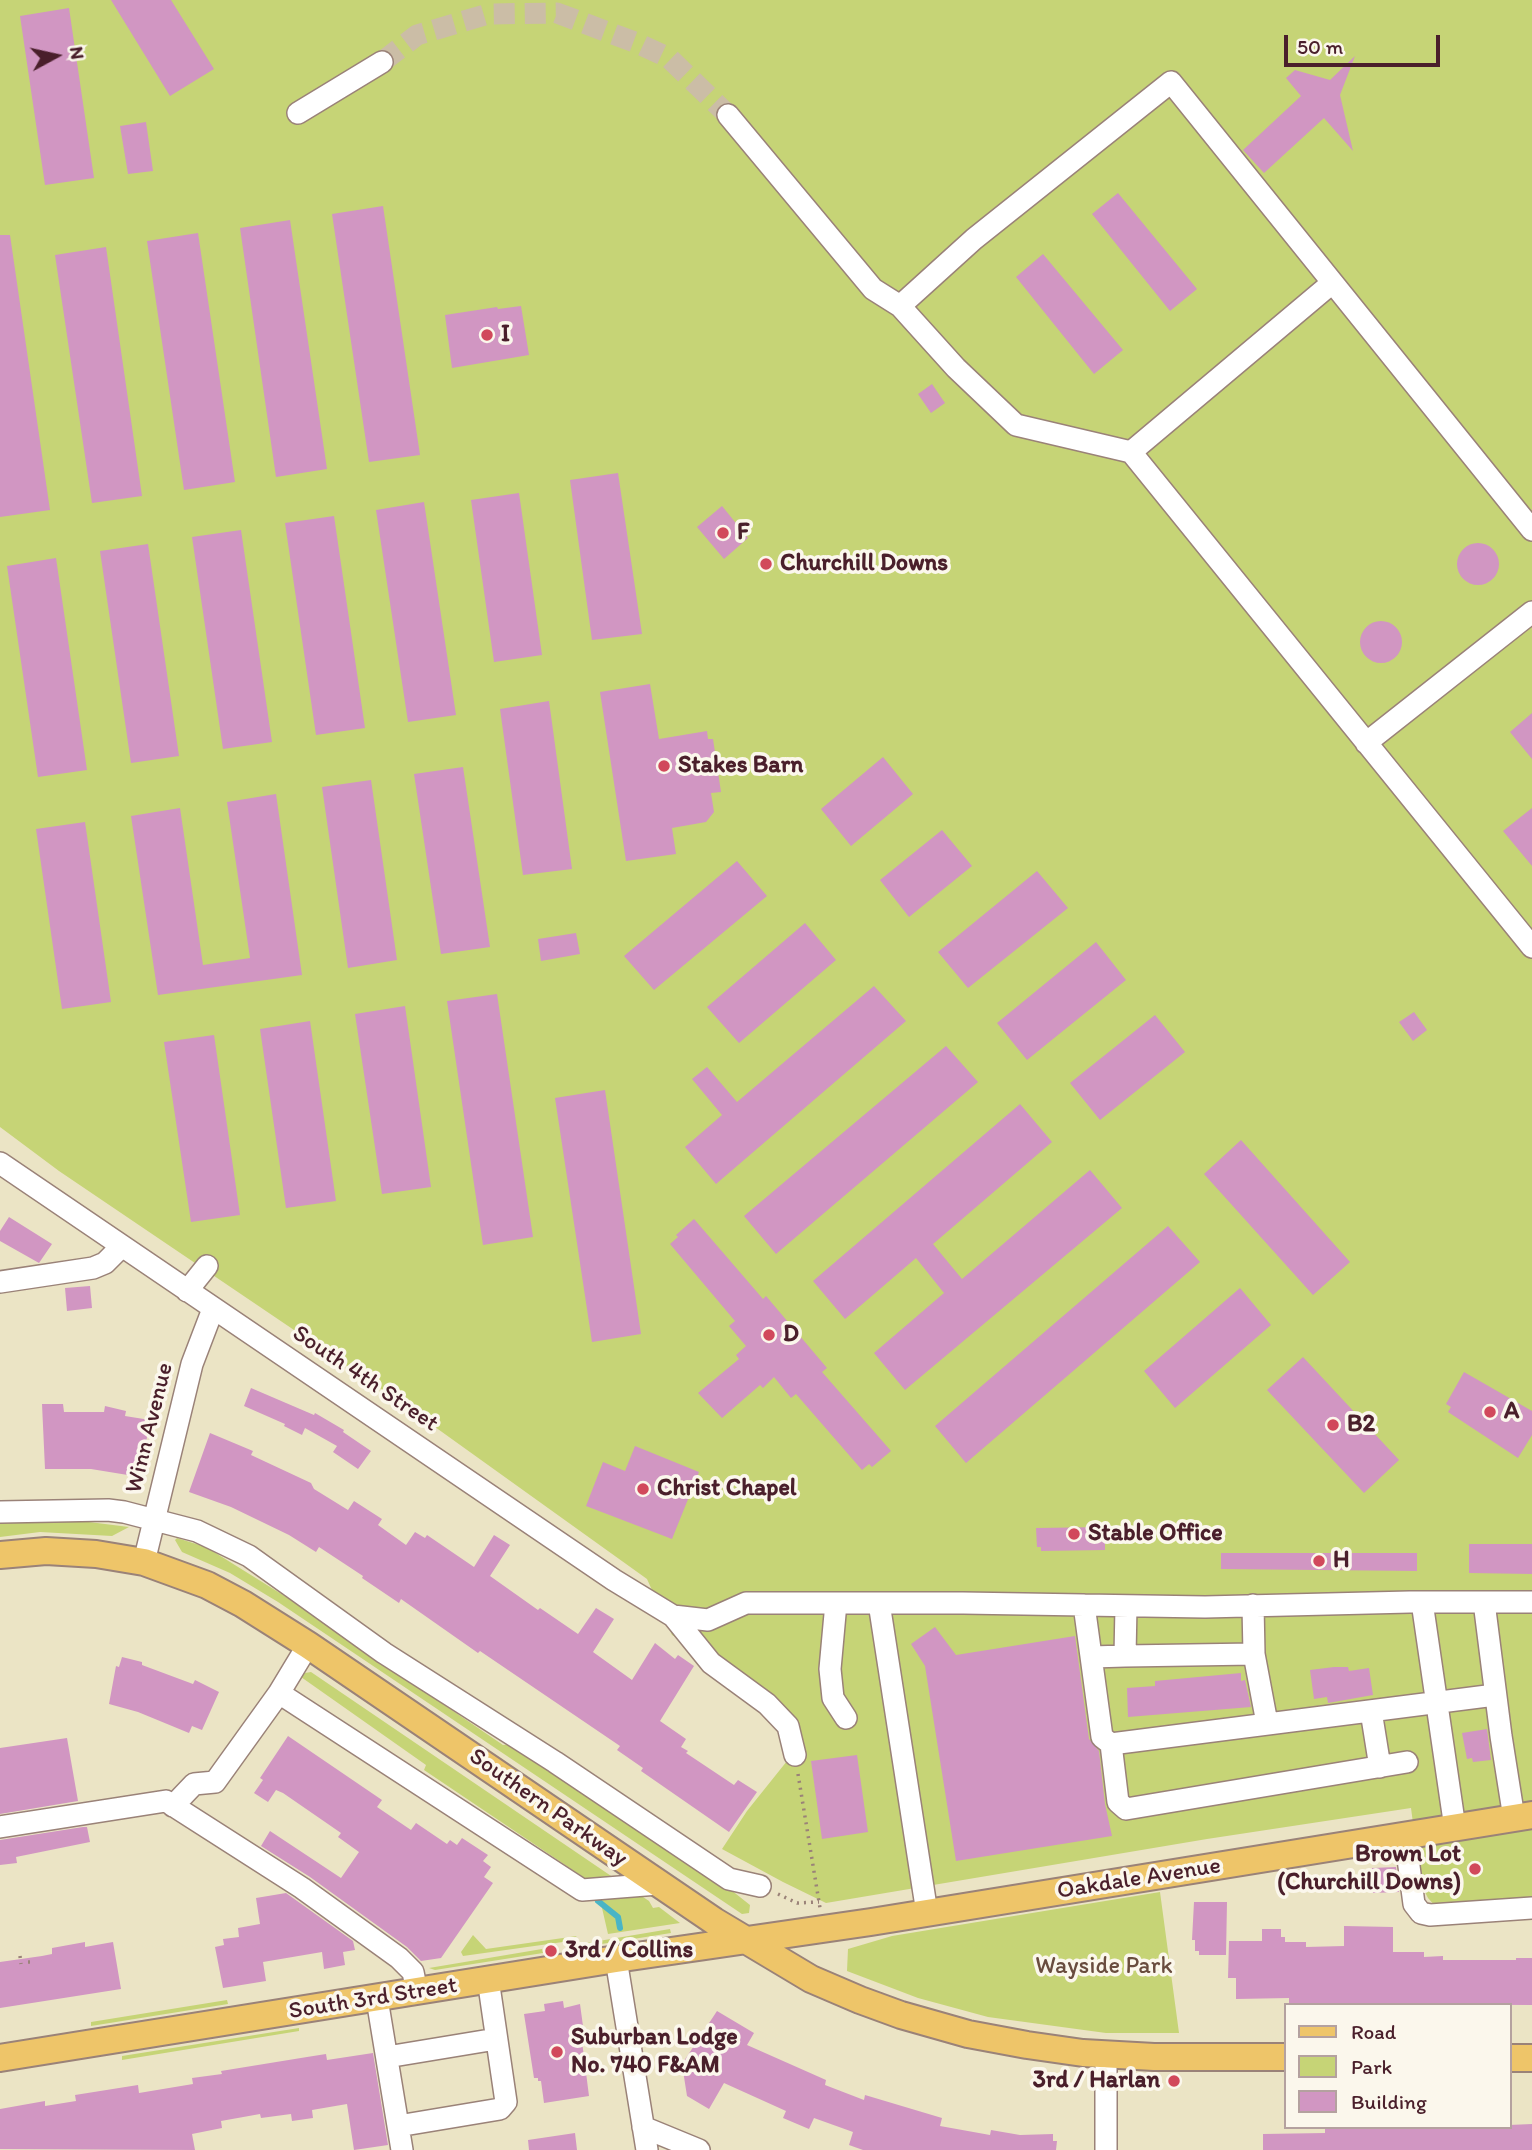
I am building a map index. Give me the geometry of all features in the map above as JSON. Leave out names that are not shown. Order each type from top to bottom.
[{"type":"main road","name":"Southern Parkway","points":[[0,1555],[46,1551],[96,1554],[144,1562],[207,1585],[308,1645],[658,1884],[811,1979],[901,2015],[980,2036],[1027,2045],[1105,2054]]},
{"type":"main road","name":"Oakdale Avenue","points":[[746,1940],[1523,1817]]},
{"type":"main road","name":"South 3rd Street","points":[[0,2058],[746,1940]]},
{"type":"main road","points":[[1105,2054],[1154,2057],[1284,2057]]},
{"type":"main road","points":[[1511,2058],[1532,2058]]},
{"type":"street","points":[[298,113],[382,62]]},
{"type":"street","points":[[901,306],[974,239],[1171,82],[1532,530]]},
{"type":"street","points":[[728,115],[873,289],[901,306],[956,368],[1016,425],[1131,452],[1532,947]]},
{"type":"street","points":[[1131,452],[1332,283]]},
{"type":"street","points":[[1366,743],[1532,612]]},
{"type":"street","name":"South 4th Street","points":[[0,1163],[614,1580],[673,1616],[708,1620],[743,1603],[836,1603]]},
{"type":"street","points":[[0,1282],[93,1268],[106,1263],[121,1246]]},
{"type":"street","points":[[187,1291],[207,1266]]},
{"type":"street","name":"Winn Avenue","points":[[144,1562],[192,1364],[213,1308]]},
{"type":"street","points":[[0,1512],[108,1510],[155,1518],[197,1531],[249,1556],[384,1653],[565,1769],[729,1879],[760,1886]]},
{"type":"street","points":[[1422,1602],[1455,1828]]},
{"type":"street","points":[[1484,1602],[1495,1695],[1523,1817]]},
{"type":"street","points":[[846,1718],[833,1698],[830,1669],[836,1603],[1126,1606],[1532,1602]]},
{"type":"street","points":[[879,1603],[927,1913]]},
{"type":"street","points":[[1084,1605],[1102,1737],[1111,1744],[1118,1802],[1126,1809],[1407,1762]]},
{"type":"street","points":[[1253,1605],[1254,1654],[1267,1723]]},
{"type":"street","points":[[1125,1656],[1126,1606]]},
{"type":"street","points":[[673,1616],[711,1663],[767,1704],[788,1726],[795,1755]]},
{"type":"street","points":[[173,1806],[194,1784],[215,1782],[279,1693],[308,1645]]},
{"type":"street","points":[[1092,1657],[1254,1654]]},
{"type":"street","points":[[279,1693],[582,1890],[658,1884]]},
{"type":"street","points":[[1111,1744],[1495,1695]]},
{"type":"street","points":[[1371,1711],[1380,1767]]},
{"type":"street","points":[[0,1827],[166,1801],[302,1888],[399,1958],[413,1972],[417,1992]]},
{"type":"street","points":[[1405,1836],[1415,1904],[1421,1913],[1430,1915],[1532,1908]]},
{"type":"street","points":[[616,1959],[647,2150]]},
{"type":"street","points":[[398,2126],[500,2109],[506,2102],[488,1979]]},
{"type":"street","points":[[377,1999],[402,2150]]},
{"type":"street","points":[[387,2057],[496,2039]]},
{"type":"street","points":[[1105,2054],[1105,2150]]},
{"type":"street","points":[[643,2127],[698,2150]]},
{"type":"path","points":[[795,1755],[819,1905],[794,1902],[798,1910]]},
{"type":"path","points":[[20,1956],[21,1964]]},
{"type":"green space","name":"Churchill Downs","points":[[0,0],[1532,0],[1532,1902],[1435,1906],[1421,1884],[1411,1808],[1207,1839],[826,1903],[783,1882],[722,1849],[747,1811],[799,1746],[794,1716],[757,1688],[672,1635],[647,1579],[396,1399],[59,1171],[0,1127]]},
{"type":"green space","points":[[65,1519],[129,1527],[112,1536],[40,1532],[0,1537],[0,1522]]},
{"type":"green space","points":[[177,1538],[206,1547],[283,1595],[503,1745],[514,1744],[721,1882],[750,1905],[749,1913],[742,1914],[278,1602],[230,1573],[182,1552],[175,1540]]},
{"type":"green space","points":[[311,1672],[617,1880],[589,1881],[424,1770],[426,1765],[301,1677]]},
{"type":"green space","name":"Wayside Park","points":[[1160,1892],[1179,2033],[1106,2033],[988,2017],[918,1998],[847,1971],[848,1949],[892,1936]]},
{"type":"green space","points":[[637,1893],[649,1901],[653,1908],[659,1907],[680,1923],[608,1934],[599,1895]]},
{"type":"green space","points":[[670,1929],[671,1933],[570,1949],[569,1946]]},
{"type":"green space","points":[[473,1935],[486,1949],[577,1936],[570,1941],[463,1956],[461,1952]]},
{"type":"green space","points":[[542,1949],[543,1953],[435,1970],[429,1968]]},
{"type":"green space","points":[[227,2000],[228,2004],[91,2026],[91,2022]]},
{"type":"green space","points":[[299,2028],[299,2031],[122,2060],[122,2056]]},
{"type":"building","points":[[111,0],[171,0],[214,69],[170,96]]},
{"type":"building","points":[[69,8],[94,178],[45,185],[20,16]]},
{"type":"building","points":[[1355,56],[1340,95],[1353,151],[1324,118],[1264,173],[1243,150],[1301,96],[1286,78],[1295,70],[1330,80]]},
{"type":"building","points":[[146,122],[153,171],[128,174],[120,126]]},
{"type":"building","points":[[1118,193],[1197,289],[1170,311],[1092,214]]},
{"type":"building","points":[[383,206],[420,455],[369,462],[332,214]]},
{"type":"building","points":[[290,220],[327,469],[276,477],[240,228]]},
{"type":"building","points":[[198,233],[235,482],[184,490],[147,241]]},
{"type":"building","points":[[0,235],[10,235],[50,510],[0,517]]},
{"type":"building","points":[[106,247],[142,496],[92,503],[55,255]]},
{"type":"building","points":[[1043,254],[1123,350],[1094,374],[1016,277]]},
{"type":"building","name":"I","points":[[521,306],[529,355],[452,368],[445,315]]},
{"type":"building","points":[[932,384],[945,403],[931,413],[918,394]]},
{"type":"building","points":[[618,473],[642,634],[592,640],[570,480]]},
{"type":"building","points":[[519,493],[542,655],[494,662],[471,500]]},
{"type":"building","points":[[424,502],[456,715],[408,722],[376,510]]},
{"type":"building","name":"F","points":[[722,506],[748,538],[724,559],[697,527]]},
{"type":"building","points":[[334,516],[365,728],[316,735],[285,523]]},
{"type":"building","points":[[241,530],[272,742],[223,749],[192,537]]},
{"type":"building","points":[[1478,543],[1493,549],[1499,564],[1493,579],[1478,585],[1463,579],[1457,564],[1463,549]]},
{"type":"building","points":[[148,544],[179,756],[131,763],[100,551]]},
{"type":"building","points":[[56,558],[87,770],[38,777],[7,566]]},
{"type":"building","points":[[1381,621],[1396,627],[1402,642],[1396,657],[1381,663],[1366,657],[1360,642],[1366,627]]},
{"type":"building","name":"Stakes Barn","points":[[650,684],[659,739],[707,731],[708,739],[713,739],[721,792],[711,793],[714,812],[706,822],[672,828],[676,854],[626,861],[600,692]]},
{"type":"building","points":[[549,701],[572,869],[523,875],[500,709]]},
{"type":"building","points":[[1532,713],[1532,759],[1510,732]]},
{"type":"building","points":[[883,757],[913,794],[851,846],[821,809]]},
{"type":"building","points":[[463,767],[490,947],[441,954],[414,774]]},
{"type":"building","points":[[371,780],[397,960],[348,968],[322,787]]},
{"type":"building","points":[[276,794],[302,975],[158,995],[131,816],[180,808],[203,965],[250,958],[227,802]]},
{"type":"building","points":[[1532,808],[1532,866],[1503,831]]},
{"type":"building","points":[[85,822],[111,1002],[62,1009],[36,829]]},
{"type":"building","points":[[942,830],[972,866],[909,917],[880,880]]},
{"type":"building","points":[[737,861],[767,896],[654,990],[624,956]]},
{"type":"building","points":[[1037,871],[1068,908],[968,988],[938,952]]},
{"type":"building","points":[[805,923],[836,960],[739,1043],[707,1007]]},
{"type":"building","points":[[576,933],[580,954],[541,961],[538,939]]},
{"type":"building","points":[[1096,942],[1126,980],[1027,1060],[997,1023]]},
{"type":"building","points":[[874,986],[906,1021],[716,1184],[685,1147],[722,1115],[692,1079],[707,1067],[737,1102]]},
{"type":"building","points":[[497,994],[533,1237],[483,1245],[447,1001]]},
{"type":"building","points":[[405,1006],[431,1187],[382,1194],[355,1014]]},
{"type":"building","points":[[1414,1012],[1427,1030],[1413,1041],[1399,1022]]},
{"type":"building","points":[[1155,1015],[1185,1052],[1100,1120],[1070,1083]]},
{"type":"building","points":[[310,1021],[336,1201],[286,1208],[260,1029]]},
{"type":"building","points":[[214,1035],[240,1215],[191,1222],[164,1042]]},
{"type":"building","points":[[946,1046],[978,1082],[776,1254],[744,1216]]},
{"type":"building","points":[[605,1090],[641,1334],[592,1342],[555,1098]]},
{"type":"building","points":[[1020,1104],[1052,1142],[933,1244],[962,1279],[1090,1170],[1122,1208],[905,1390],[874,1353],[944,1293],[916,1258],[845,1319],[813,1281]]},
{"type":"building","points":[[1241,1140],[1350,1262],[1313,1295],[1204,1174]]},
{"type":"building","points":[[9,1217],[52,1244],[39,1263],[0,1241],[0,1231]]},
{"type":"building","name":"D","points":[[694,1219],[763,1299],[766,1296],[827,1368],[822,1372],[891,1451],[872,1467],[869,1464],[862,1470],[796,1394],[791,1398],[774,1377],[763,1388],[760,1385],[722,1418],[698,1393],[739,1359],[736,1355],[746,1346],[729,1326],[735,1321],[670,1244]]},
{"type":"building","points":[[1168,1226],[1200,1262],[966,1463],[935,1426]]},
{"type":"building","points":[[90,1286],[92,1308],[67,1311],[65,1288]]},
{"type":"building","points":[[1240,1288],[1271,1325],[1175,1408],[1144,1371]]},
{"type":"building","name":"B2","points":[[1303,1357],[1399,1460],[1364,1493],[1267,1390]]},
{"type":"building","name":"A","points":[[1464,1372],[1532,1411],[1532,1435],[1518,1458],[1448,1412],[1451,1407],[1446,1404]]},
{"type":"building","points":[[251,1388],[314,1415],[315,1413],[344,1430],[343,1432],[371,1451],[358,1469],[333,1452],[337,1446],[305,1428],[302,1435],[284,1426],[285,1424],[244,1406]]},
{"type":"building","points":[[42,1404],[63,1404],[64,1412],[104,1412],[105,1406],[126,1411],[125,1416],[150,1420],[140,1477],[91,1469],[45,1469]]},
{"type":"building","points":[[210,1433],[253,1451],[251,1455],[311,1483],[314,1489],[348,1510],[354,1501],[382,1519],[378,1525],[406,1545],[415,1532],[425,1538],[427,1535],[474,1567],[494,1535],[510,1545],[490,1576],[578,1634],[596,1608],[614,1619],[593,1652],[632,1680],[655,1643],[675,1659],[678,1655],[694,1666],[660,1721],[686,1739],[681,1747],[688,1751],[686,1753],[734,1785],[738,1780],[757,1792],[729,1832],[641,1771],[643,1768],[617,1750],[620,1746],[401,1599],[399,1603],[319,1547],[316,1552],[289,1535],[231,1507],[189,1492]]},
{"type":"building","name":"Christ Chapel","points":[[635,1446],[699,1472],[672,1539],[586,1506],[603,1462],[625,1471]]},
{"type":"building","name":"Stable Office","points":[[1105,1527],[1105,1550],[1041,1551],[1041,1547],[1037,1547],[1036,1528]]},
{"type":"building","points":[[1469,1544],[1532,1544],[1532,1574],[1469,1573]]},
{"type":"building","name":"H","points":[[1221,1553],[1417,1553],[1417,1571],[1221,1569]]},
{"type":"building","points":[[935,1627],[956,1655],[1075,1636],[1089,1739],[1099,1751],[1112,1836],[956,1861],[925,1666],[911,1644]]},
{"type":"building","points":[[122,1657],[142,1662],[142,1665],[193,1684],[195,1680],[219,1692],[202,1730],[192,1726],[189,1733],[138,1712],[109,1704],[116,1666],[119,1667]]},
{"type":"building","points":[[1348,1667],[1349,1671],[1369,1668],[1373,1695],[1328,1703],[1327,1697],[1314,1699],[1310,1670]]},
{"type":"building","points":[[1241,1673],[1241,1681],[1245,1680],[1251,1707],[1128,1717],[1127,1688],[1155,1686],[1155,1681]]},
{"type":"building","points":[[1487,1729],[1491,1760],[1473,1762],[1472,1758],[1467,1759],[1462,1733]]},
{"type":"building","points":[[288,1736],[382,1800],[377,1807],[411,1830],[416,1823],[447,1844],[450,1840],[457,1845],[462,1838],[488,1855],[483,1861],[491,1867],[484,1877],[493,1883],[441,1958],[421,1961],[407,1947],[310,1877],[261,1846],[270,1831],[341,1878],[359,1852],[338,1837],[341,1833],[283,1793],[276,1790],[268,1802],[254,1793],[263,1780],[260,1778]]},
{"type":"building","points":[[67,1738],[78,1801],[0,1814],[0,1748]]},
{"type":"building","points":[[857,1755],[868,1832],[822,1839],[811,1761]]},
{"type":"building","points":[[87,1827],[90,1842],[16,1857],[17,1863],[0,1865],[0,1840]]},
{"type":"building","points":[[1396,1867],[1399,1892],[1373,1893],[1372,1868]]},
{"type":"building","points":[[286,1893],[353,1941],[355,1950],[343,1952],[345,1965],[324,1969],[322,1952],[263,1962],[266,1981],[223,1988],[215,1947],[224,1945],[223,1939],[239,1937],[238,1928],[260,1924],[256,1898]]},
{"type":"building","points":[[1194,1902],[1227,1902],[1226,1955],[1199,1955],[1199,1951],[1195,1951],[1195,1940],[1192,1940]]},
{"type":"building","points":[[1344,1926],[1393,1927],[1393,1952],[1424,1952],[1424,1957],[1443,1956],[1443,1960],[1532,1958],[1532,2005],[1289,2003],[1289,1998],[1236,1999],[1236,1978],[1228,1978],[1229,1941],[1262,1941],[1262,1929],[1281,1929],[1281,1937],[1285,1937],[1285,1942],[1306,1942],[1306,1947],[1344,1946]]},
{"type":"building","points":[[85,1942],[85,1947],[113,1942],[121,1989],[0,2008],[0,1962],[52,1954],[52,1948]]},
{"type":"building","name":"Suburban Lodge No. 740 F&AM","points":[[563,2001],[564,2008],[580,2004],[583,2026],[580,2026],[589,2096],[544,2103],[541,2081],[534,2078],[524,2014],[545,2011],[544,2004]]},
{"type":"building","points":[[717,2011],[754,2033],[747,2045],[826,2080],[825,2085],[864,2100],[865,2095],[942,2118],[940,2126],[990,2135],[991,2130],[1020,2135],[1053,2134],[1053,2141],[1057,2141],[1056,2150],[863,2150],[849,2145],[853,2132],[814,2118],[809,2129],[783,2118],[786,2111],[724,2083],[709,2109],[687,2096],[682,2064]]},
{"type":"building","points":[[373,2053],[388,2145],[354,2150],[347,2104],[312,2110],[313,2118],[292,2121],[291,2114],[261,2118],[260,2114],[221,2121],[222,2128],[192,2134],[195,2150],[0,2149],[0,2109],[45,2101],[45,2106],[76,2101],[75,2095],[138,2085],[139,2093],[193,2084],[192,2078],[222,2074],[221,2071],[326,2054],[327,2060]]},
{"type":"building","points":[[1532,2124],[1532,2150],[1263,2150],[1263,2134],[1325,2133],[1325,2129],[1511,2129],[1511,2125]]},
{"type":"building","points":[[575,2133],[577,2150],[529,2150],[528,2140]]},
{"type":"waterway","points":[[598,1901],[618,1917],[620,1928]]},
{"type":"tunnel","points":[[382,62],[417,35],[488,14],[557,13],[669,58],[728,115]]},
{"type":"place","name":"I","points":[[487,335]]},
{"type":"place","name":"F","points":[[723,533]]},
{"type":"place","name":"Churchill Downs","points":[[766,564]]},
{"type":"place","name":"Stakes Barn","points":[[664,766]]},
{"type":"place","name":"D","points":[[769,1335]]},
{"type":"place","name":"A","points":[[1490,1412]]},
{"type":"place","name":"B2","points":[[1333,1425]]},
{"type":"place","name":"Christ Chapel","points":[[643,1489]]},
{"type":"place","name":"Stable Office","points":[[1074,1534]]},
{"type":"place","name":"H","points":[[1319,1561]]},
{"type":"place","name":"Brown Lot (Churchill Downs)","points":[[1475,1869]]},
{"type":"place","name":"3rd / Collins","points":[[551,1951]]},
{"type":"place","name":"Suburban Lodge No. 740 F&AM","points":[[557,2052]]},
{"type":"place","name":"3rd / Harlan","points":[[1174,2081]]}]
